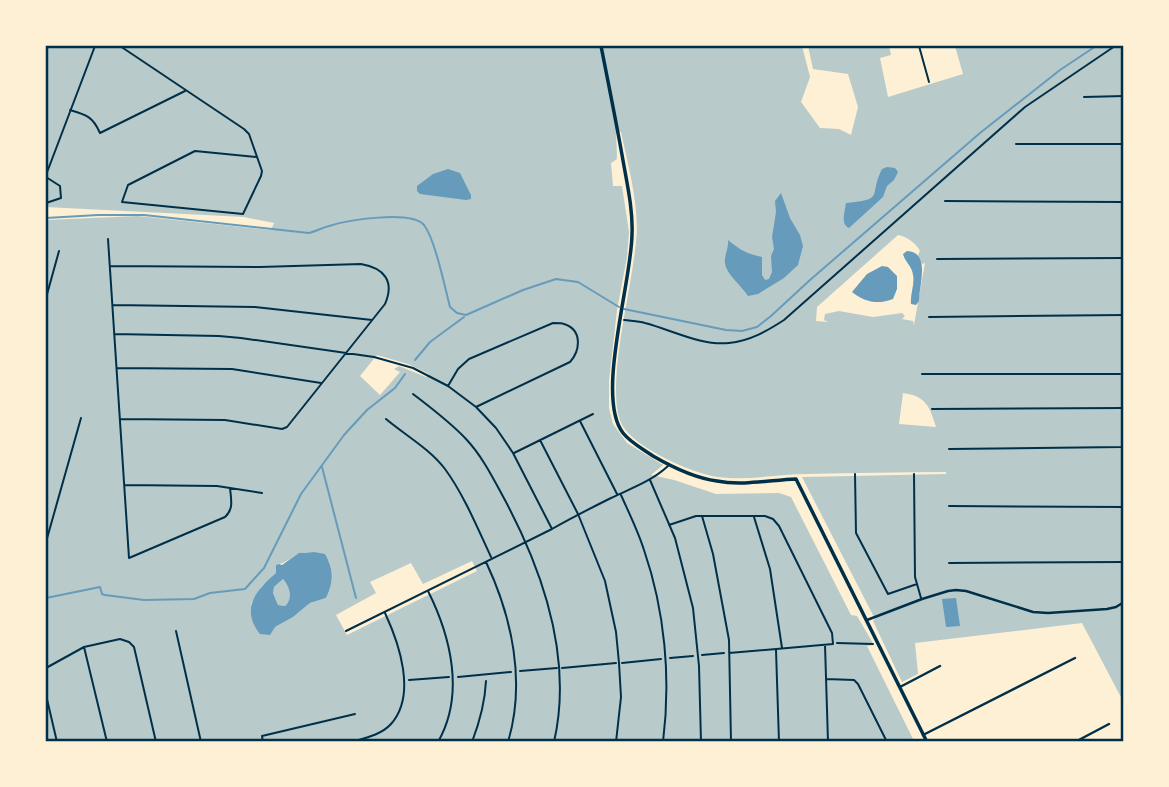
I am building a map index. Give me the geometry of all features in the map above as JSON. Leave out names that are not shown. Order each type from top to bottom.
[{"type":"street","points":[[601,46],[631,212],[632,246],[619,319],[613,385],[617,422],[634,444],[668,465],[717,482],[796,479],[927,741]]},
{"type":"street","points":[[867,620],[922,599],[956,590],[1033,612],[1107,609],[1124,602]]},
{"type":"street","points":[[923,734],[1075,658]]},
{"type":"street","points":[[900,687],[940,666]]},
{"type":"street","points":[[1075,741],[1110,724]]},
{"type":"lane","points":[[46,203],[61,198],[60,186],[46,176],[95,46]]},
{"type":"lane","points":[[120,46],[244,129],[249,134],[262,171],[243,215],[122,202],[128,185],[195,151],[257,157]]},
{"type":"lane","points":[[919,46],[929,82]]},
{"type":"lane","points":[[70,110],[92,119],[100,133],[186,91]]},
{"type":"lane","points":[[1084,97],[1124,96]]},
{"type":"lane","points":[[1016,144],[1124,145]]},
{"type":"lane","points":[[945,201],[1124,202]]},
{"type":"lane","points":[[108,239],[129,558],[225,517],[232,505],[230,488]]},
{"type":"lane","points":[[46,298],[59,251]]},
{"type":"lane","points":[[937,259],[1124,258]]},
{"type":"lane","points":[[110,266],[260,267],[361,264],[384,274],[389,288],[385,304],[282,429],[225,421],[120,419]]},
{"type":"lane","points":[[112,305],[255,307],[372,320]]},
{"type":"lane","points":[[929,317],[1124,315]]},
{"type":"lane","points":[[448,387],[458,369],[470,359],[553,323],[564,323],[573,329],[578,348],[576,356],[570,362],[475,407]]},
{"type":"lane","points":[[114,334],[230,337],[373,357],[414,369],[448,387],[475,407],[496,428],[513,453],[552,529]]},
{"type":"lane","points":[[949,449],[1122,447],[1122,351]]},
{"type":"lane","points":[[116,368],[232,369],[322,383]]},
{"type":"lane","points":[[922,374],[1122,374]]},
{"type":"lane","points":[[413,394],[465,438],[475,450],[525,542],[541,581],[550,610],[559,668],[561,702],[554,741]]},
{"type":"lane","points":[[932,409],[1122,408]]},
{"type":"lane","points":[[513,453],[593,414]]},
{"type":"lane","points":[[46,542],[81,418]]},
{"type":"lane","points":[[386,419],[443,467],[466,505],[492,558]]},
{"type":"lane","points":[[580,420],[644,549],[652,576],[666,659],[667,697],[663,741]]},
{"type":"lane","points":[[540,440],[578,514],[605,581],[616,632],[619,663],[621,697],[616,741]]},
{"type":"lane","points":[[346,631],[619,495],[661,473],[668,465]]},
{"type":"lane","points":[[855,474],[856,533],[888,594],[917,584]]},
{"type":"lane","points":[[914,474],[915,577],[922,599]]},
{"type":"lane","points":[[650,479],[675,538],[693,608],[699,666],[701,741]]},
{"type":"lane","points":[[124,485],[230,488],[262,493]]},
{"type":"lane","points":[[949,506],[1124,507]]},
{"type":"lane","points":[[669,524],[702,515],[765,516],[773,519],[779,526],[832,633],[833,643],[729,653]]},
{"type":"lane","points":[[702,515],[713,554],[729,640],[731,741]]},
{"type":"lane","points":[[754,516],[770,569],[782,648]]},
{"type":"lane","points":[[485,561],[495,580],[512,637],[517,697],[508,741]]},
{"type":"lane","points":[[949,563],[1124,562]]},
{"type":"lane","points":[[427,590],[446,636],[451,659],[453,694],[449,716],[438,741]]},
{"type":"lane","points":[[351,741],[374,735],[391,724],[403,704],[404,681],[394,632],[385,612]]},
{"type":"lane","points":[[176,631],[201,741]]},
{"type":"lane","points":[[46,668],[84,647],[120,639],[129,642],[134,647],[156,741]]},
{"type":"lane","points":[[825,644],[828,741]]},
{"type":"lane","points":[[84,647],[107,741]]},
{"type":"lane","points":[[776,649],[779,741]]},
{"type":"lane","points":[[826,679],[855,680],[859,684],[887,741]]},
{"type":"lane","points":[[472,741],[485,700],[486,681]]},
{"type":"lane","points":[[46,695],[57,741]]},
{"type":"lane","points":[[263,741],[262,736],[355,714]]},
{"type":"path","points":[[619,319],[643,322],[716,343],[747,340],[763,333],[784,320],[1025,107],[1115,46]]},
{"type":"path","points":[[833,643],[878,643]]},
{"type":"path","points":[[404,681],[729,653]]},
{"type":"shaded area","points":[[46,46],[802,46],[810,77],[801,102],[820,128],[839,129],[851,135],[858,107],[848,74],[813,69],[808,46],[889,46],[891,55],[880,58],[888,97],[963,74],[955,46],[1123,46],[1123,701],[1082,623],[915,643],[918,674],[902,682],[873,621],[875,619],[802,477],[946,472],[718,477],[694,471],[651,451],[629,434],[619,415],[616,384],[637,229],[633,186],[621,132],[616,130],[617,159],[611,163],[613,186],[622,186],[629,232],[609,381],[609,408],[613,424],[627,443],[663,465],[651,475],[716,494],[779,493],[791,497],[851,615],[857,616],[874,645],[867,646],[913,739],[908,742],[46,741],[46,220],[138,216],[271,230],[274,223],[244,217],[46,207]],"holes":[[[898,235],[910,240],[920,251],[918,255],[922,264],[925,263],[914,325],[913,321],[902,319],[905,316],[902,313],[873,317],[839,311],[825,314],[824,320],[828,322],[816,321],[817,307]],[[377,355],[408,364],[429,374],[426,377],[399,366],[394,369],[400,372],[380,395],[360,376]],[[903,393],[917,397],[926,404],[936,427],[899,424]],[[314,552],[328,559],[332,574],[330,588],[326,598],[310,603],[275,627],[251,604],[261,587],[276,573],[276,565],[298,554]],[[472,561],[477,571],[347,635],[336,615],[376,593],[370,582],[411,563],[423,584]]]},
{"type":"shaded area","points":[[283,579],[290,593],[285,606],[278,605],[273,593],[274,587]]},
{"type":"water","points":[[895,168],[898,172],[894,180],[887,186],[883,197],[849,228],[844,220],[846,203],[871,198],[882,169]]},
{"type":"water","points":[[448,169],[460,173],[471,199],[420,194],[417,191],[417,186],[433,174]]},
{"type":"water","points":[[781,193],[803,246],[798,265],[784,278],[758,294],[748,296],[726,267],[728,240],[744,251],[762,257],[762,275],[765,280],[769,279],[774,249],[772,237],[775,201]]},
{"type":"water","points":[[907,251],[919,257],[921,263],[922,278],[916,305],[911,304],[913,278],[903,254]]},
{"type":"water","points":[[882,266],[888,267],[897,276],[897,289],[893,299],[871,302],[852,292],[867,274]]},
{"type":"water","points":[[299,553],[325,554],[332,576],[326,598],[310,603],[275,627],[270,635],[260,634],[251,616],[253,600],[262,586],[276,573],[276,565],[282,565]],"holes":[[[283,579],[290,593],[289,600],[285,606],[278,605],[273,593],[274,587]]]},
{"type":"water","points":[[956,598],[960,626],[946,627],[942,599]]},
{"type":"waterway","points":[[624,309],[726,330],[742,331],[757,327],[980,133],[1060,70],[1096,46]]},
{"type":"waterway","points":[[46,218],[144,215],[309,233],[350,221],[406,218],[417,220],[428,232],[450,307],[457,313],[466,315],[556,279],[578,282],[619,307]]},
{"type":"waterway","points":[[415,360],[430,342],[464,317]]},
{"type":"waterway","points":[[46,598],[100,587],[105,595],[144,600],[194,599],[210,593],[245,589],[264,568],[301,494],[344,435],[367,410],[395,388],[405,374]]},
{"type":"waterway","points":[[322,467],[356,598]]}]
